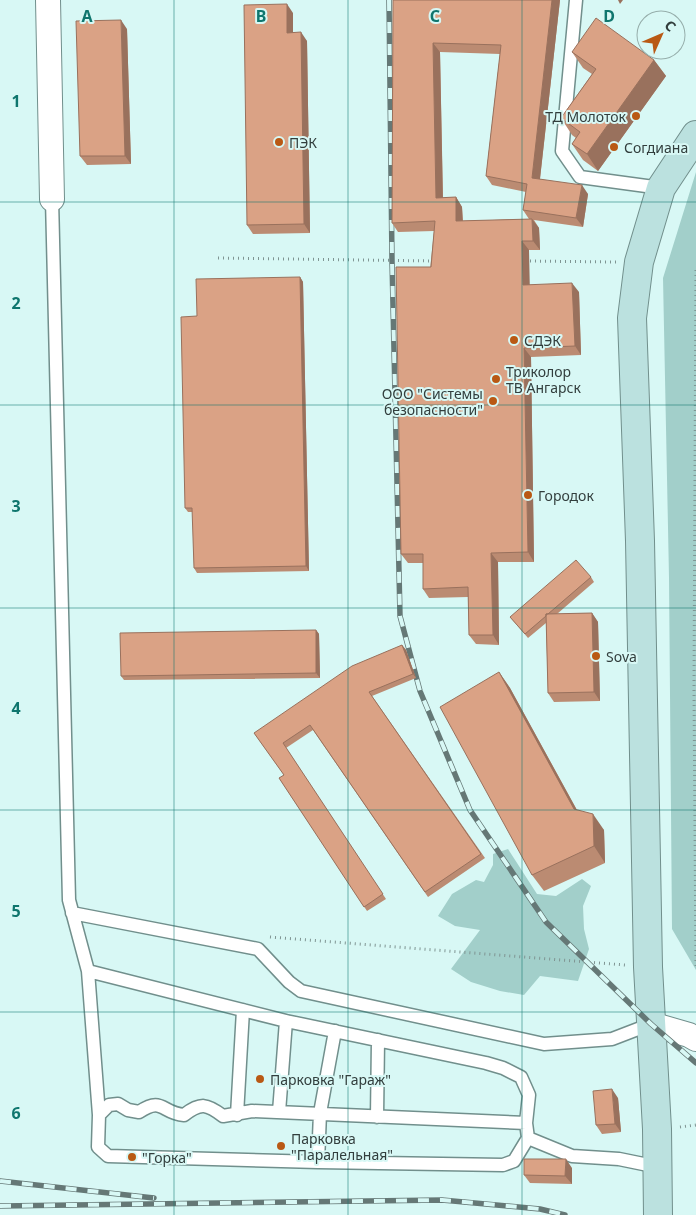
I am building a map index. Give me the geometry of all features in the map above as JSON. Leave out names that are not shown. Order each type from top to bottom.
[{"type":"street","points":[[48,0],[52,199]]},
{"type":"street","points":[[658,1215],[658,1167],[648,967],[640,541],[632,318],[640,262],[661,188],[696,136]]},
{"type":"street","points":[[651,1024],[689,1035],[696,1039]]},
{"type":"lane","points":[[576,0],[562,151],[580,177],[661,188]]},
{"type":"lane","points":[[52,199],[69,900],[88,971],[99,1115],[98,1147],[108,1156],[318,1162],[503,1164],[514,1161],[528,1138],[526,1123],[529,1095],[521,1077],[503,1068],[286,1021],[88,971]]},
{"type":"lane","points":[[72,913],[258,949],[289,982],[302,990],[544,1044],[612,1040],[651,1024]]},
{"type":"lane","points":[[237,1115],[243,1010]]},
{"type":"lane","points":[[279,1112],[286,1021]]},
{"type":"lane","points":[[318,1162],[320,1113],[335,1031]]},
{"type":"lane","points":[[377,1117],[378,1040]]},
{"type":"lane","points":[[99,1115],[109,1104],[118,1104],[128,1110],[139,1112],[151,1105],[162,1106],[174,1114],[184,1115],[194,1107],[202,1105],[212,1108],[223,1116],[252,1111],[526,1123]]},
{"type":"lane","points":[[528,1138],[572,1156],[620,1159],[658,1167]]},
{"type":"path","points":[[218,258],[441,261]]},
{"type":"path","points":[[521,261],[640,262]]},
{"type":"path","points":[[696,270],[694,679],[696,966]]},
{"type":"path","points":[[270,937],[648,967]]},
{"type":"green space","points":[[696,172],[696,970],[672,929],[669,577],[663,278]]},
{"type":"green space","points":[[508,849],[537,894],[556,896],[582,879],[591,886],[583,906],[584,929],[589,949],[578,981],[540,976],[524,995],[500,991],[471,982],[451,969],[480,930],[455,926],[438,916],[452,894],[476,880],[484,882],[493,865],[493,854]]},
{"type":"building","points":[[393,0],[552,0],[532,178],[582,185],[576,218],[523,210],[527,184],[486,176],[501,45],[433,43],[436,198],[456,197],[456,221],[532,219],[533,241],[522,241],[523,285],[572,283],[575,346],[524,348],[528,552],[491,553],[493,635],[469,635],[468,587],[423,589],[423,554],[401,554],[396,267],[431,267],[435,221],[392,223]]},
{"type":"building","points":[[287,4],[287,33],[301,32],[304,224],[247,225],[244,5]]},
{"type":"building","points":[[596,18],[636,47],[636,60],[654,60],[587,154],[572,144],[580,132],[561,118],[596,69],[572,52]]},
{"type":"building","points":[[121,20],[125,156],[80,156],[76,21]]},
{"type":"building","points":[[300,277],[306,566],[194,568],[192,508],[185,508],[181,317],[197,316],[196,279]]},
{"type":"building","points":[[576,560],[591,577],[525,634],[510,617]]},
{"type":"building","points":[[592,613],[594,692],[548,693],[546,614]]},
{"type":"building","points":[[316,630],[316,673],[121,676],[120,633]]},
{"type":"building","points":[[402,645],[413,674],[369,692],[481,854],[425,892],[310,725],[283,743],[383,894],[364,907],[279,778],[284,775],[254,733],[352,666]]},
{"type":"building","points":[[499,672],[574,809],[593,814],[594,846],[532,875],[440,707]]},
{"type":"building","points":[[612,1089],[615,1124],[596,1125],[593,1091]]},
{"type":"building","points":[[524,1159],[566,1159],[565,1176],[524,1175]]},
{"type":"railway","points":[[389,0],[392,261],[400,616],[420,691],[470,810],[546,922],[651,1024],[696,1063]]},
{"type":"railway","points":[[0,1181],[154,1198]]},
{"type":"railway","points":[[0,1206],[442,1200],[540,1209],[565,1215]]},
{"type":"place","name":"ТД Молоток","points":[[636,116]]},
{"type":"place","name":"ПЭК","points":[[279,142]]},
{"type":"place","name":"Согдиана","points":[[614,147]]},
{"type":"place","name":"СДЭК","points":[[514,340]]},
{"type":"place","name":"Триколор ТВ Ангарск","points":[[496,379]]},
{"type":"place","name":"ООО \"Системы безопасности\"","points":[[493,401]]},
{"type":"place","name":"Городок","points":[[528,495]]},
{"type":"place","name":"Sova","points":[[596,656]]},
{"type":"place","name":"Парковка \"Гараж\"","points":[[260,1079]]},
{"type":"place","name":"Парковка \"Паралельная\"","points":[[281,1146]]},
{"type":"place","name":"\"Горка\"","points":[[132,1157]]}]
